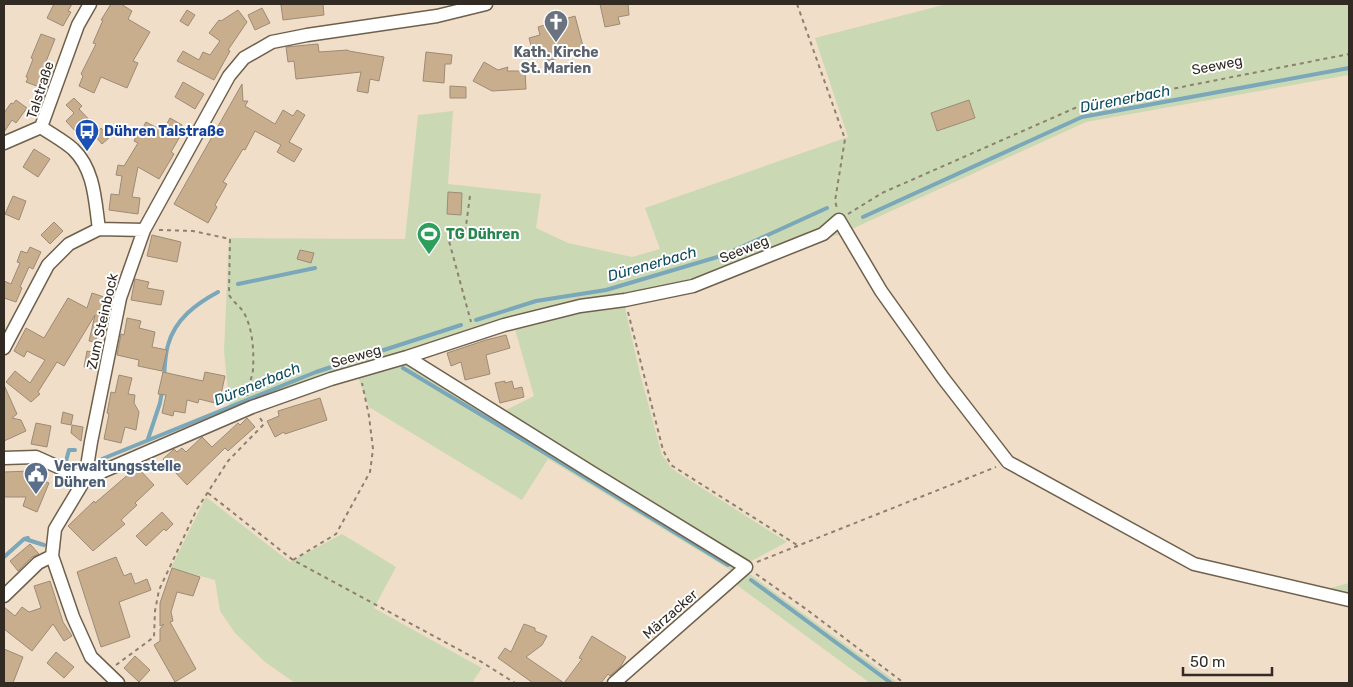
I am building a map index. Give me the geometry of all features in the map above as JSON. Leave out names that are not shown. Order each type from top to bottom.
[{"type":"street","name":"Talstraße","points":[[90,4],[78,25],[41,127],[74,150],[89,172],[99,229]]},
{"type":"street","name":"Zum Steinbock","points":[[85,479],[120,298],[144,230],[229,76],[244,58],[272,42],[437,16],[486,4]]},
{"type":"street","points":[[4,144],[41,127]]},
{"type":"street","points":[[839,220],[882,291],[943,378],[1008,462],[1194,564],[1349,600]]},
{"type":"street","name":"Seeweg","points":[[85,479],[250,401],[407,357],[504,325],[580,306],[625,300],[693,286],[823,234],[839,220]]},
{"type":"street","points":[[4,348],[48,265],[69,244],[99,229],[144,230]]},
{"type":"street","points":[[407,357],[746,567]]},
{"type":"street","points":[[4,458],[36,458],[85,479],[55,529],[52,556],[73,617],[91,657],[118,683]]},
{"type":"street","points":[[4,596],[38,563],[52,556]]},
{"type":"street","name":"Märzacker","points":[[614,683],[746,567]]},
{"type":"path","points":[[797,4],[845,139],[836,200],[839,220]]},
{"type":"path","name":"Seeweg","points":[[839,220],[882,193],[1075,108],[1349,54]]},
{"type":"path","points":[[470,196],[465,233],[449,241],[470,315],[473,336]]},
{"type":"path","points":[[107,672],[154,638],[154,611],[159,590],[197,508],[228,461],[264,424],[250,401],[253,348],[249,326],[245,315],[229,295],[230,239],[194,231],[144,230]]},
{"type":"path","points":[[625,300],[663,450],[671,465],[797,545]]},
{"type":"path","points":[[293,560],[336,534],[370,472],[373,449],[360,370]]},
{"type":"path","points":[[746,567],[1008,462]]},
{"type":"path","points":[[207,492],[293,560],[472,656],[515,683]]},
{"type":"path","points":[[746,567],[806,609],[904,683]]},
{"type":"green space","points":[[947,4],[1349,4],[1349,75],[1086,122],[841,234],[687,280],[622,294],[639,370],[662,455],[672,469],[787,542],[740,567],[898,683],[870,683],[726,577],[732,571],[548,459],[522,500],[369,407],[358,377],[230,412],[224,351],[229,238],[405,239],[418,115],[453,111],[448,184],[541,194],[536,228],[568,243],[632,257],[660,249],[645,208],[848,137],[815,38]],"holes":[[[512,319],[534,396],[494,416],[408,352]]]},
{"type":"green space","points":[[206,497],[290,562],[342,534],[396,567],[374,608],[482,668],[473,681],[476,683],[295,683],[265,662],[235,633],[220,611],[215,580],[171,568]]},
{"type":"green space","points":[[1349,583],[1349,603],[1309,594]]},
{"type":"building","points":[[54,4],[72,4],[68,11],[71,12],[63,26],[47,18]]},
{"type":"building","points":[[111,4],[121,4],[132,11],[128,19],[150,32],[133,61],[138,63],[127,88],[101,77],[94,93],[79,86],[83,76],[81,74],[96,44],[93,43],[103,20],[101,20]]},
{"type":"building","points":[[323,4],[324,15],[283,20],[281,5]]},
{"type":"building","points":[[600,4],[628,4],[629,15],[618,17],[620,24],[605,27]]},
{"type":"building","points":[[262,8],[270,23],[255,30],[248,15]]},
{"type":"building","points":[[187,10],[195,15],[188,26],[180,21]]},
{"type":"building","points":[[238,10],[247,22],[228,50],[230,51],[214,80],[177,61],[183,51],[199,60],[203,52],[210,55],[220,41],[209,33],[219,20],[221,21]]},
{"type":"building","name":"Kath. Kirche St. Marien","points":[[575,16],[584,50],[548,61],[545,52],[534,56],[529,38],[540,35],[538,27]]},
{"type":"building","points":[[41,34],[55,39],[43,69],[45,70],[39,87],[26,82],[28,78],[26,77],[33,59],[31,58]]},
{"type":"building","points":[[318,44],[319,52],[348,50],[384,57],[379,81],[370,79],[368,93],[357,91],[361,72],[296,79],[294,61],[288,62],[286,47]]},
{"type":"building","points":[[426,52],[452,55],[451,64],[445,64],[444,83],[423,81]]},
{"type":"building","points":[[484,62],[498,70],[508,67],[507,71],[525,71],[526,89],[492,91],[473,81]]},
{"type":"building","points":[[183,82],[204,94],[195,109],[175,97]]},
{"type":"building","points":[[242,84],[243,101],[248,101],[245,106],[275,124],[283,110],[293,116],[297,110],[305,115],[289,142],[302,149],[294,162],[277,152],[281,145],[255,131],[245,150],[243,149],[223,182],[227,184],[215,205],[217,207],[208,223],[174,204]]},
{"type":"building","points":[[450,86],[466,87],[466,98],[450,98]]},
{"type":"building","points":[[74,98],[82,106],[79,109],[99,130],[101,128],[110,137],[102,144],[94,135],[86,143],[66,121],[74,113],[66,105]]},
{"type":"building","points":[[16,100],[27,108],[16,123],[12,120],[4,132],[4,113],[11,103],[13,104]]},
{"type":"building","points":[[969,100],[975,118],[937,131],[931,113]]},
{"type":"building","points":[[170,118],[182,125],[179,131],[182,133],[171,152],[174,154],[159,179],[138,167],[132,197],[140,198],[138,214],[109,210],[111,194],[119,195],[122,176],[116,175],[118,165],[124,166],[138,143],[134,141],[141,128],[146,122],[163,131]]},
{"type":"building","points":[[34,149],[50,159],[38,177],[23,167]]},
{"type":"building","points":[[448,192],[462,193],[461,215],[447,214]]},
{"type":"building","points":[[13,196],[26,201],[19,220],[5,214]]},
{"type":"building","points":[[54,222],[63,231],[50,244],[41,235]]},
{"type":"building","points":[[152,235],[181,242],[177,262],[147,256]]},
{"type":"building","points":[[30,247],[41,252],[33,269],[29,267],[16,302],[4,298],[4,281],[11,284],[20,263],[17,262],[21,251],[27,253]]},
{"type":"building","points":[[300,250],[314,253],[311,263],[297,259]]},
{"type":"building","points":[[135,279],[149,282],[147,288],[164,291],[161,305],[131,300]]},
{"type":"building","points":[[92,293],[110,299],[95,342],[89,341],[95,315],[64,366],[57,362],[38,392],[40,394],[31,402],[6,382],[15,371],[30,383],[45,360],[27,351],[24,357],[14,351],[26,328],[44,338],[68,298],[87,308]]},
{"type":"building","points":[[127,318],[141,321],[139,328],[155,332],[152,347],[167,350],[162,371],[138,366],[139,360],[117,355],[121,334],[124,335]]},
{"type":"building","points":[[506,335],[510,348],[486,355],[490,374],[465,380],[461,362],[451,366],[447,353]]},
{"type":"building","points":[[87,351],[96,353],[92,369],[84,367]]},
{"type":"building","points":[[163,372],[203,381],[205,372],[225,376],[219,404],[199,399],[198,403],[187,400],[185,413],[174,411],[173,416],[162,413],[166,395],[158,394]]},
{"type":"building","points":[[119,375],[132,378],[128,394],[135,395],[134,403],[139,412],[136,430],[125,427],[121,443],[104,439],[111,392],[115,393]]},
{"type":"building","points":[[505,381],[505,383],[512,381],[514,389],[522,387],[524,397],[500,403],[495,383]]},
{"type":"building","points":[[4,385],[17,414],[12,418],[21,420],[26,431],[4,441]]},
{"type":"building","points":[[320,398],[327,420],[285,434],[284,432],[275,437],[267,421],[279,416],[278,411]]},
{"type":"building","points":[[63,412],[73,415],[71,425],[61,423]]},
{"type":"building","points":[[247,418],[255,427],[228,451],[225,448],[187,485],[163,459],[174,449],[177,452],[182,448],[186,452],[202,437],[212,447],[238,423],[240,425]]},
{"type":"building","points":[[36,423],[51,426],[47,447],[31,444]]},
{"type":"building","points":[[72,425],[83,427],[81,441],[71,433]]},
{"type":"building","points":[[137,467],[154,485],[121,520],[125,524],[93,551],[68,526],[94,501],[95,503]]},
{"type":"building","points":[[30,471],[28,474],[49,483],[37,512],[23,506],[26,497],[4,497],[4,472]]},
{"type":"building","points":[[162,512],[173,524],[166,531],[164,529],[146,546],[136,536]]},
{"type":"building","points":[[30,544],[39,554],[32,557],[18,571],[10,561]]},
{"type":"building","points":[[116,557],[124,576],[131,573],[135,584],[147,579],[151,590],[119,602],[130,637],[101,647],[77,572]]},
{"type":"building","points":[[172,568],[200,577],[193,596],[177,592],[171,612],[173,621],[170,622],[196,669],[175,682],[154,645],[160,641],[160,629],[164,624],[160,626],[160,603]]},
{"type":"building","points":[[50,581],[63,622],[72,636],[64,641],[53,624],[32,651],[4,629],[4,607],[15,616],[22,607],[29,612],[41,608],[34,586]]},
{"type":"building","points":[[524,624],[535,628],[535,631],[547,636],[542,645],[526,657],[564,683],[533,683],[498,658],[505,648],[511,652]]},
{"type":"building","points":[[592,636],[626,657],[621,666],[610,676],[608,674],[601,683],[564,683],[582,659],[579,658]]},
{"type":"building","points":[[4,649],[23,657],[13,683],[4,683]]},
{"type":"building","points":[[56,652],[74,667],[64,678],[47,663]]},
{"type":"building","points":[[135,656],[150,670],[139,682],[124,668]]},
{"type":"waterway","name":"Dürenerbach","points":[[863,217],[1082,117],[1349,68]]},
{"type":"waterway","name":"Dürenerbach","points":[[476,320],[536,301],[606,290],[724,255],[827,208]]},
{"type":"waterway","name":"Dürenerbach","points":[[238,284],[315,268]]},
{"type":"waterway","name":"Dürenerbach","points":[[164,377],[167,349],[176,327],[194,307],[218,292]]},
{"type":"waterway","name":"Dürenerbach","points":[[102,459],[316,372],[461,325]]},
{"type":"waterway","points":[[403,368],[728,565]]},
{"type":"waterway","name":"Dürenerbach","points":[[148,439],[162,391]]},
{"type":"waterway","name":"Dürenerbach","points":[[66,461],[69,450],[75,450]]},
{"type":"waterway","name":"Dürenerbach","points":[[4,557],[24,539],[28,538]]},
{"type":"waterway","points":[[25,539],[44,545]]},
{"type":"waterway","points":[[751,580],[891,683]]},
{"type":"place","name":"Kath. Kirche St. Marien","points":[[556,43]]},
{"type":"place","name":"Dühren Talstraße","points":[[87,152]]},
{"type":"place","name":"TG Dühren","points":[[429,255]]},
{"type":"place","name":"Verwaltungsstelle Dühren","points":[[36,495]]}]
